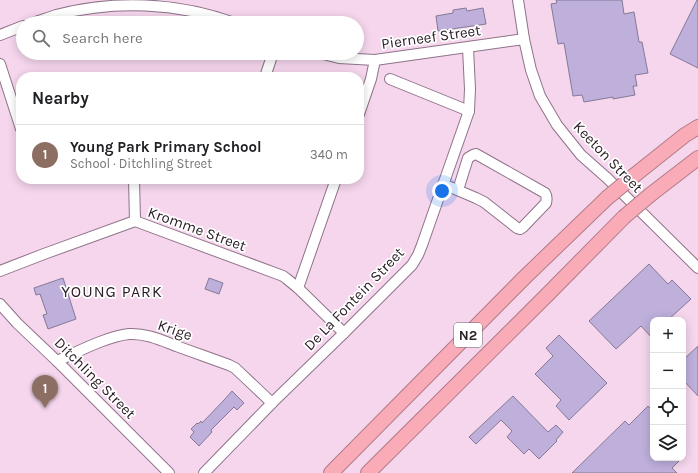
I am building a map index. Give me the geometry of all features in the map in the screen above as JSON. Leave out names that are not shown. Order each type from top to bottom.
[{"type":"highway","points":[[643,168],[698,117]]},
{"type":"highway","name":"N2","points":[[332,473],[524,278],[607,198],[685,135],[698,127]]},
{"type":"highway","name":"N2","points":[[368,473],[548,294],[627,219],[698,158]]},
{"type":"highway","points":[[652,198],[698,167]]},
{"type":"street","name":"Keeton Street","points":[[518,0],[524,39],[531,70],[540,96],[557,125],[581,154],[698,268]]},
{"type":"street","points":[[54,16],[81,10],[129,5],[158,6],[187,10],[209,16]]},
{"type":"street","points":[[0,35],[16,29]]},
{"type":"street","name":"Pierneef Street","points":[[364,59],[375,60],[524,39]]},
{"type":"street","name":"De La Fontein Street","points":[[204,473],[272,403],[412,265],[422,245],[469,111],[470,89],[468,48]]},
{"type":"street","points":[[267,72],[271,60]]},
{"type":"street","points":[[364,99],[371,79],[375,60]]},
{"type":"street","points":[[0,64],[16,114]]},
{"type":"street","points":[[390,79],[469,111]]},
{"type":"street","points":[[443,184],[484,202],[520,229],[546,203],[547,199],[546,195],[541,191],[476,154],[473,154],[468,158],[458,190]]},
{"type":"street","points":[[134,184],[135,221]]},
{"type":"street","points":[[298,288],[334,184]]},
{"type":"street","name":"Kromme Street","points":[[0,271],[135,221],[287,279],[344,333]]},
{"type":"street","name":"Ditchling Street","points":[[0,304],[17,323],[169,473]]},
{"type":"street","name":"Krige","points":[[57,361],[90,346],[119,336],[129,334],[143,335],[158,339],[235,368],[272,403]]},
{"type":"building","points":[[556,0],[622,0],[624,14],[634,12],[639,42],[642,42],[648,73],[635,75],[637,86],[633,86],[635,95],[584,102],[582,95],[573,96],[564,43],[558,44],[551,4],[557,3]]},
{"type":"building","points":[[698,0],[698,68],[670,54]]},
{"type":"building","points":[[466,8],[467,11],[483,8],[486,24],[438,31],[436,16],[453,13],[453,10]]},
{"type":"building","points":[[649,264],[668,284],[672,280],[691,299],[671,317],[650,317],[650,336],[641,326],[616,349],[589,321]]},
{"type":"building","points":[[63,278],[76,319],[48,329],[43,315],[47,314],[40,294],[36,295],[34,288]]},
{"type":"building","points":[[209,278],[223,283],[219,294],[205,289]]},
{"type":"building","points":[[559,335],[607,383],[569,420],[556,406],[561,400],[535,374],[553,356],[546,348]]},
{"type":"building","points":[[698,346],[698,396],[686,383],[686,357]]},
{"type":"building","points":[[232,391],[244,403],[237,410],[234,407],[211,430],[212,432],[199,446],[190,437],[194,432],[191,429],[197,423],[198,424],[201,421],[202,423]]},
{"type":"building","points":[[513,396],[548,432],[556,425],[563,432],[556,440],[557,441],[539,459],[529,449],[524,454],[507,437],[512,431],[501,420],[476,444],[469,437]]},
{"type":"building","points":[[648,406],[650,408],[650,461],[679,461],[672,468],[677,473],[572,473],[625,421],[629,425]]},
{"type":"place","name":"Young Park Primary School","points":[[45,408]]},
{"type":"district","name":"YOUNG PARK","points":[[112,291]]}]
